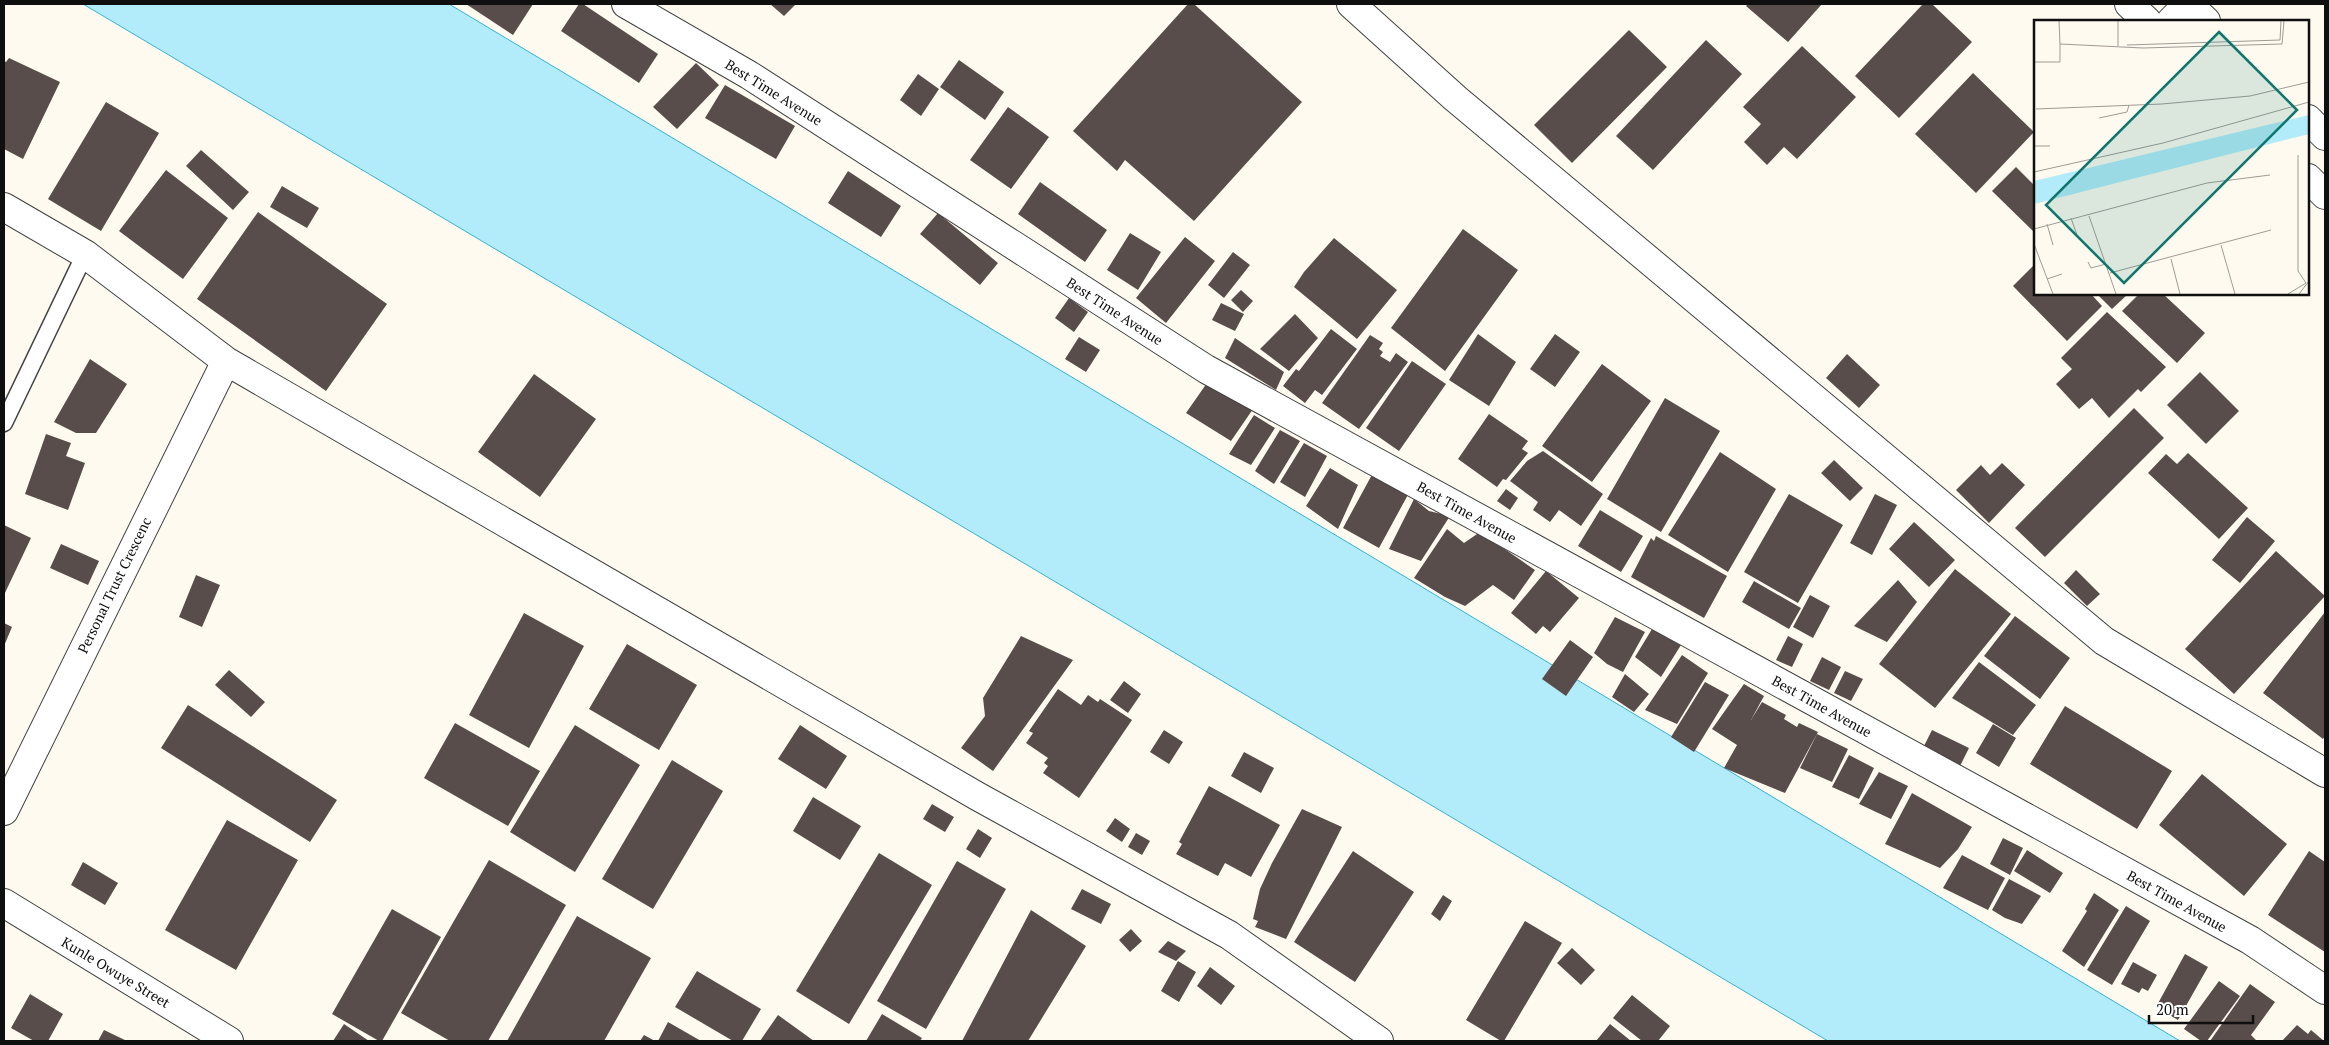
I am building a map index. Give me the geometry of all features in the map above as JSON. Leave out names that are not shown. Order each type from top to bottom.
[{"type":"street","name":"Best Time Avenue","points":[[626,4],[749,75],[1206,369],[2250,940],[2325,990]]},
{"type":"street","points":[[1350,4],[1456,98],[2104,641],[2325,773]]},
{"type":"street","points":[[2129,4],[2146,20]]},
{"type":"street","points":[[2172,20],[2188,4],[2205,20]]},
{"type":"street","points":[[2309,120],[2325,136]]},
{"type":"street","points":[[2309,179],[2325,195]]},
{"type":"street","points":[[4,207],[84,254],[226,361],[977,796],[1229,935],[1379,1041]]},
{"type":"street","name":"Personal Trust Crescenc","points":[[6,799],[226,361]]},
{"type":"street","name":"Kunle Owuye Street","points":[[4,904],[229,1041]]},
{"type":"lane","points":[[4,423],[84,254]]},
{"type":"water","points":[[83,4],[449,4],[2180,1041],[1828,1041]]},
{"type":"building","points":[[466,4],[533,4],[513,35]]},
{"type":"building","points":[[579,4],[583,4],[658,54],[639,83],[561,31]]},
{"type":"building","points":[[770,4],[796,4],[784,16]]},
{"type":"building","points":[[1188,4],[1194,4],[1302,102],[1194,221],[1125,160],[1117,171],[1073,131]]},
{"type":"building","points":[[1748,4],[1822,4],[1788,42],[1746,6]]},
{"type":"building","points":[[1923,4],[1932,4],[1972,42],[1899,118],[1855,76]]},
{"type":"building","points":[[1629,30],[1667,67],[1572,163],[1534,125]]},
{"type":"building","points":[[1706,40],[1742,74],[1653,170],[1616,136]]},
{"type":"building","points":[[1802,46],[1856,97],[1797,159],[1784,147],[1767,165],[1744,142],[1761,124],[1743,107]]},
{"type":"building","points":[[9,58],[60,82],[23,159],[4,149],[4,61],[6,62]]},
{"type":"building","points":[[959,60],[1004,92],[985,120],[940,87]]},
{"type":"building","points":[[696,63],[719,85],[677,129],[653,107]]},
{"type":"building","points":[[1973,73],[2034,132],[1976,193],[1915,134]]},
{"type":"building","points":[[918,74],[939,89],[921,116],[900,100]]},
{"type":"building","points":[[725,85],[795,126],[776,159],[705,118]]},
{"type":"building","points":[[106,102],[159,133],[101,231],[48,199]]},
{"type":"building","points":[[1008,107],[1049,137],[1011,189],[970,160]]},
{"type":"building","points":[[201,150],[249,192],[233,210],[186,166]]},
{"type":"building","points":[[2016,167],[2034,185],[2034,232],[1992,191]]},
{"type":"building","points":[[166,170],[228,218],[183,279],[119,231]]},
{"type":"building","points":[[848,171],[901,206],[881,237],[828,203]]},
{"type":"building","points":[[1040,182],[1107,230],[1085,262],[1018,214]]},
{"type":"building","points":[[282,186],[319,208],[307,228],[270,207]]},
{"type":"building","points":[[258,212],[387,304],[326,391],[197,299]]},
{"type":"building","points":[[938,213],[998,263],[980,285],[920,234]]},
{"type":"building","points":[[1463,229],[1518,270],[1445,371],[1391,328]]},
{"type":"building","points":[[1130,233],[1161,252],[1138,290],[1107,270]]},
{"type":"building","points":[[1185,237],[1215,261],[1166,323],[1136,298]]},
{"type":"building","points":[[1334,238],[1397,290],[1357,339],[1294,287],[1304,272]]},
{"type":"building","points":[[1233,252],[1250,265],[1224,298],[1208,285]]},
{"type":"building","points":[[2034,265],[2034,295],[2092,295],[2102,306],[2067,341],[2013,286]]},
{"type":"building","points":[[1241,290],[1253,301],[1243,312],[1231,300]]},
{"type":"building","points":[[2098,295],[2127,295],[2112,309]]},
{"type":"building","points":[[2138,295],[2164,295],[2205,333],[2177,363],[2122,311]]},
{"type":"building","points":[[1069,298],[1088,312],[1074,332],[1055,318]]},
{"type":"building","points":[[1221,303],[1244,314],[1235,331],[1212,320]]},
{"type":"building","points":[[2107,312],[2166,367],[2141,392],[2138,389],[2109,418],[2092,398],[2079,409],[2056,384],[2072,369],[2061,358]]},
{"type":"building","points":[[1295,314],[1318,338],[1289,371],[1260,349]]},
{"type":"building","points":[[1331,329],[1357,349],[1322,395],[1315,390],[1305,403],[1283,386],[1296,369],[1299,371]]},
{"type":"building","points":[[1478,334],[1516,362],[1489,406],[1449,380]]},
{"type":"building","points":[[1555,334],[1580,352],[1555,387],[1530,369]]},
{"type":"building","points":[[1370,335],[1383,343],[1379,349],[1383,352],[1380,356],[1390,362],[1396,353],[1408,362],[1359,429],[1322,403]]},
{"type":"building","points":[[1079,337],[1100,350],[1086,372],[1065,359]]},
{"type":"building","points":[[1235,338],[1284,372],[1276,390],[1225,358]]},
{"type":"building","points":[[1847,354],[1880,385],[1859,408],[1826,378]]},
{"type":"building","points":[[90,359],[127,384],[96,433],[76,433],[54,422]]},
{"type":"building","points":[[1412,361],[1446,384],[1399,451],[1366,428]]},
{"type":"building","points":[[1602,364],[1651,401],[1592,482],[1542,446]]},
{"type":"building","points":[[2200,372],[2239,411],[2206,444],[2167,405]]},
{"type":"building","points":[[534,374],[596,419],[540,497],[478,452]]},
{"type":"building","points":[[1207,383],[1253,409],[1231,441],[1186,413]]},
{"type":"building","points":[[1665,398],[1720,431],[1661,532],[1607,499]]},
{"type":"building","points":[[2134,408],[2164,438],[2045,557],[2015,528]]},
{"type":"building","points":[[1489,414],[1528,441],[1522,449],[1528,453],[1506,480],[1503,479],[1497,487],[1458,459]]},
{"type":"building","points":[[1254,415],[1275,428],[1251,465],[1229,454]]},
{"type":"building","points":[[1280,430],[1300,441],[1274,484],[1255,471]]},
{"type":"building","points":[[46,434],[71,443],[66,456],[85,463],[68,510],[25,494]]},
{"type":"building","points":[[1304,443],[1327,456],[1305,497],[1280,482]]},
{"type":"building","points":[[1543,451],[1603,494],[1581,526],[1559,510],[1550,522],[1533,510],[1538,502],[1510,481],[1527,461]]},
{"type":"building","points":[[1720,452],[1776,489],[1728,572],[1668,535]]},
{"type":"building","points":[[2188,453],[2248,508],[2219,539],[2148,473],[2166,454],[2177,464]]},
{"type":"building","points":[[1834,460],[1863,488],[1850,501],[1821,473]]},
{"type":"building","points":[[2002,463],[2025,485],[1989,523],[1956,490],[1981,465],[1990,475]]},
{"type":"building","points":[[1330,468],[1358,485],[1338,529],[1306,506]]},
{"type":"building","points":[[1374,471],[1410,491],[1379,548],[1343,528]]},
{"type":"building","points":[[1506,489],[1518,498],[1510,510],[1497,501]]},
{"type":"building","points":[[1789,494],[1843,525],[1798,603],[1744,572]]},
{"type":"building","points":[[1875,494],[1897,505],[1872,555],[1850,543]]},
{"type":"building","points":[[1414,499],[1429,511],[1450,516],[1421,561],[1389,549]]},
{"type":"building","points":[[1600,510],[1643,536],[1621,572],[1578,546]]},
{"type":"building","points":[[2247,517],[2275,541],[2240,583],[2212,560]]},
{"type":"building","points":[[1914,522],[1955,560],[1929,587],[1889,549]]},
{"type":"building","points":[[4,525],[31,538],[4,595]]},
{"type":"building","points":[[1447,529],[1464,543],[1480,532],[1535,570],[1514,600],[1493,585],[1465,606],[1445,597],[1414,578]]},
{"type":"building","points":[[1656,536],[1727,576],[1704,618],[1631,577],[1651,538],[1654,541]]},
{"type":"building","points":[[61,544],[99,561],[88,585],[50,568]]},
{"type":"building","points":[[2276,551],[2325,596],[2234,694],[2185,649]]},
{"type":"building","points":[[1955,569],[2011,614],[1935,708],[1879,664]]},
{"type":"building","points":[[2076,570],[2100,594],[2087,606],[2064,583]]},
{"type":"building","points":[[1546,571],[1579,598],[1550,632],[1543,626],[1536,634],[1511,613]]},
{"type":"building","points":[[196,575],[220,585],[202,627],[179,617]]},
{"type":"building","points":[[1898,580],[1917,602],[1887,642],[1854,626]]},
{"type":"building","points":[[1754,581],[1801,608],[1789,629],[1742,602]]},
{"type":"building","points":[[1810,595],[1830,606],[1813,638],[1793,627]]},
{"type":"building","points":[[2325,612],[2325,736],[2323,739],[2263,693]]},
{"type":"building","points":[[524,613],[584,646],[529,748],[469,715]]},
{"type":"building","points":[[2015,616],[2070,658],[2040,699],[1984,656]]},
{"type":"building","points":[[1615,617],[1645,632],[1623,672],[1607,664],[1594,653]]},
{"type":"building","points":[[4,623],[12,627],[4,646]]},
{"type":"building","points":[[1652,629],[1681,645],[1661,677],[1635,657]]},
{"type":"building","points":[[1021,636],[1073,660],[993,771],[961,748],[985,716],[983,698]]},
{"type":"building","points":[[1788,636],[1803,644],[1792,667],[1776,660]]},
{"type":"building","points":[[1570,640],[1593,657],[1566,696],[1542,679]]},
{"type":"building","points":[[627,644],[697,685],[659,750],[589,709]]},
{"type":"building","points":[[1682,655],[1708,673],[1677,724],[1645,710]]},
{"type":"building","points":[[1822,657],[1841,667],[1829,690],[1810,681]]},
{"type":"building","points":[[1979,662],[2036,705],[2013,735],[1952,698]]},
{"type":"building","points":[[229,670],[265,702],[251,717],[215,685]]},
{"type":"building","points":[[1845,671],[1863,679],[1851,701],[1834,693]]},
{"type":"building","points":[[1625,674],[1649,694],[1634,712],[1612,697]]},
{"type":"building","points":[[1124,681],[1141,694],[1128,713],[1110,700]]},
{"type":"building","points":[[1705,682],[1729,695],[1694,752],[1671,737]]},
{"type":"building","points":[[1744,684],[1764,696],[1751,720],[1762,702],[1786,715],[1784,719],[1797,727],[1799,723],[1818,732],[1785,793],[1724,768],[1737,745],[1712,729]]},
{"type":"building","points":[[1058,689],[1081,705],[1088,695],[1098,702],[1100,699],[1132,720],[1079,798],[1043,773],[1048,766],[1044,763],[1048,758],[1026,743],[1033,733],[1029,731]]},
{"type":"building","points":[[188,705],[337,800],[310,842],[161,748]]},
{"type":"building","points":[[2065,706],[2172,771],[2137,829],[2030,764]]},
{"type":"building","points":[[455,723],[540,771],[508,826],[424,778]]},
{"type":"building","points":[[1993,724],[2016,738],[1999,767],[1976,753]]},
{"type":"building","points":[[575,725],[640,765],[575,872],[510,832]]},
{"type":"building","points":[[800,725],[847,756],[826,789],[778,759]]},
{"type":"building","points":[[1164,730],[1183,742],[1169,764],[1150,752]]},
{"type":"building","points":[[1932,730],[1969,748],[1958,770],[1921,752]]},
{"type":"building","points":[[1817,734],[1848,749],[1832,782],[1800,768]]},
{"type":"building","points":[[1244,752],[1274,768],[1261,793],[1231,776]]},
{"type":"building","points":[[1849,755],[1874,768],[1859,799],[1832,787]]},
{"type":"building","points":[[672,760],[723,791],[653,909],[602,879]]},
{"type":"building","points":[[1879,772],[1908,786],[1891,819],[1859,804]]},
{"type":"building","points":[[2202,774],[2287,844],[2244,896],[2159,825]]},
{"type":"building","points":[[1209,786],[1280,825],[1251,877],[1225,863],[1218,876],[1176,854],[1182,844],[1179,842]]},
{"type":"building","points":[[1912,793],[1972,827],[1958,849],[1940,868],[1885,844]]},
{"type":"building","points":[[813,797],[861,826],[840,860],[793,831]]},
{"type":"building","points":[[932,804],[954,817],[945,832],[923,819]]},
{"type":"building","points":[[1302,809],[1342,827],[1286,939],[1255,927],[1258,921],[1253,919],[1260,889]]},
{"type":"building","points":[[1115,818],[1130,829],[1122,842],[1106,831]]},
{"type":"building","points":[[227,820],[298,860],[236,970],[165,930]]},
{"type":"building","points":[[978,829],[992,838],[980,858],[966,849]]},
{"type":"building","points":[[1136,833],[1150,841],[1142,855],[1128,847]]},
{"type":"building","points":[[2003,838],[2023,848],[2010,875],[1990,864]]},
{"type":"building","points":[[2027,850],[2063,873],[2050,893],[2014,871]]},
{"type":"building","points":[[1353,851],[1414,892],[1355,982],[1294,942]]},
{"type":"building","points":[[2309,851],[2325,862],[2325,952],[2268,915]]},
{"type":"building","points":[[879,853],[932,885],[849,1024],[796,991]]},
{"type":"building","points":[[1962,855],[2005,878],[1988,910],[1943,888]]},
{"type":"building","points":[[489,860],[566,905],[488,1041],[450,1041],[401,1013]]},
{"type":"building","points":[[957,861],[1006,889],[926,1029],[877,1001]]},
{"type":"building","points":[[83,862],[118,883],[105,905],[71,885]]},
{"type":"building","points":[[2009,879],[2041,896],[2022,924],[2005,918],[1992,910]]},
{"type":"building","points":[[1082,889],[1111,904],[1101,924],[1071,909]]},
{"type":"building","points":[[2094,893],[2119,910],[2084,967],[2062,951],[2087,911],[2085,909]]},
{"type":"building","points":[[1443,895],[1452,901],[1440,921],[1431,914]]},
{"type":"building","points":[[2126,906],[2150,921],[2112,985],[2087,970]]},
{"type":"building","points":[[392,909],[441,937],[382,1041],[379,1041],[332,1014]]},
{"type":"building","points":[[1031,910],[1086,946],[1028,1041],[962,1041]]},
{"type":"building","points":[[577,916],[651,958],[604,1041],[507,1041]]},
{"type":"building","points":[[1525,921],[1562,943],[1504,1041],[1501,1041],[1466,1020]]},
{"type":"building","points":[[1131,929],[1142,941],[1130,952],[1119,940]]},
{"type":"building","points":[[1168,941],[1186,951],[1176,961],[1158,952]]},
{"type":"building","points":[[1572,948],[1595,970],[1581,985],[1557,963]]},
{"type":"building","points":[[2185,954],[2208,967],[2178,1020],[2156,1007]]},
{"type":"building","points":[[1178,961],[1196,972],[1179,1002],[1161,991]]},
{"type":"building","points":[[2133,962],[2157,975],[2148,991],[2142,988],[2139,993],[2121,984]]},
{"type":"building","points":[[1210,967],[1235,986],[1221,1005],[1197,986]]},
{"type":"building","points":[[697,971],[761,1009],[742,1041],[733,1041],[675,1007]]},
{"type":"building","points":[[2219,981],[2240,996],[2207,1041],[2201,1041],[2184,1029]]},
{"type":"building","points":[[2250,984],[2275,1002],[2251,1035],[2257,1041],[2210,1041]]},
{"type":"building","points":[[30,994],[63,1014],[48,1041],[34,1041],[11,1028]]},
{"type":"building","points":[[1632,995],[1670,1026],[1658,1041],[1642,1041],[1613,1018]]},
{"type":"building","points":[[882,1014],[922,1038],[920,1041],[866,1041]]},
{"type":"building","points":[[778,1015],[814,1041],[760,1041]]},
{"type":"building","points":[[668,1022],[701,1041],[658,1041]]},
{"type":"building","points":[[344,1024],[369,1041],[333,1041]]},
{"type":"building","points":[[1610,1024],[1631,1041],[1596,1041]]},
{"type":"building","points":[[2297,1025],[2308,1034],[2311,1030],[2324,1041],[2282,1041]]},
{"type":"building","points":[[104,1030],[127,1041],[98,1041]]},
{"type":"building","points":[[644,1035],[655,1041],[640,1041]]}]
